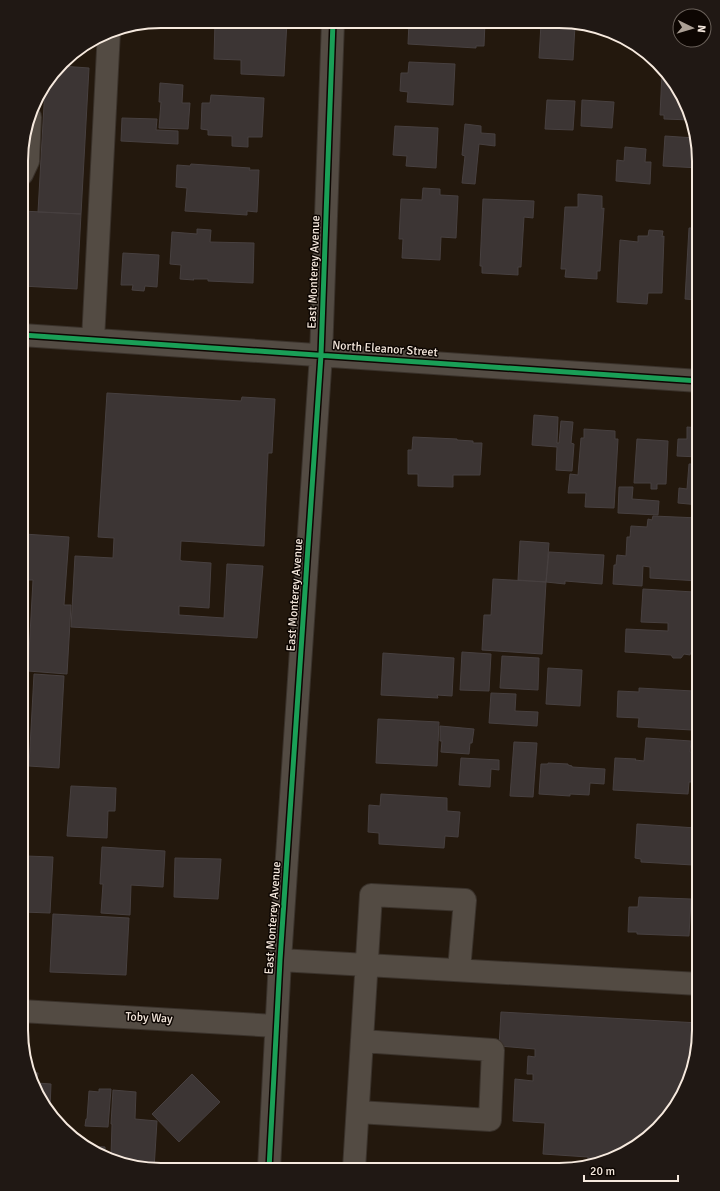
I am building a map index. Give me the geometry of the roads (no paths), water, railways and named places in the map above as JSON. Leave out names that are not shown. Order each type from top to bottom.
[{"type":"street","name":"East Monterey Avenue","points":[[269,1163],[280,960],[321,355],[333,28]]},
{"type":"street","points":[[93,340],[109,39]]},
{"type":"street","name":"North Eleanor Street","points":[[28,335],[692,381]]},
{"type":"street","points":[[354,1163],[371,895],[465,900],[460,970]]},
{"type":"street","points":[[280,960],[692,984]]},
{"type":"street","name":"Toby Way","points":[[28,1011],[276,1026]]},
{"type":"street","points":[[358,1112],[490,1120],[493,1050],[362,1041]]}]
